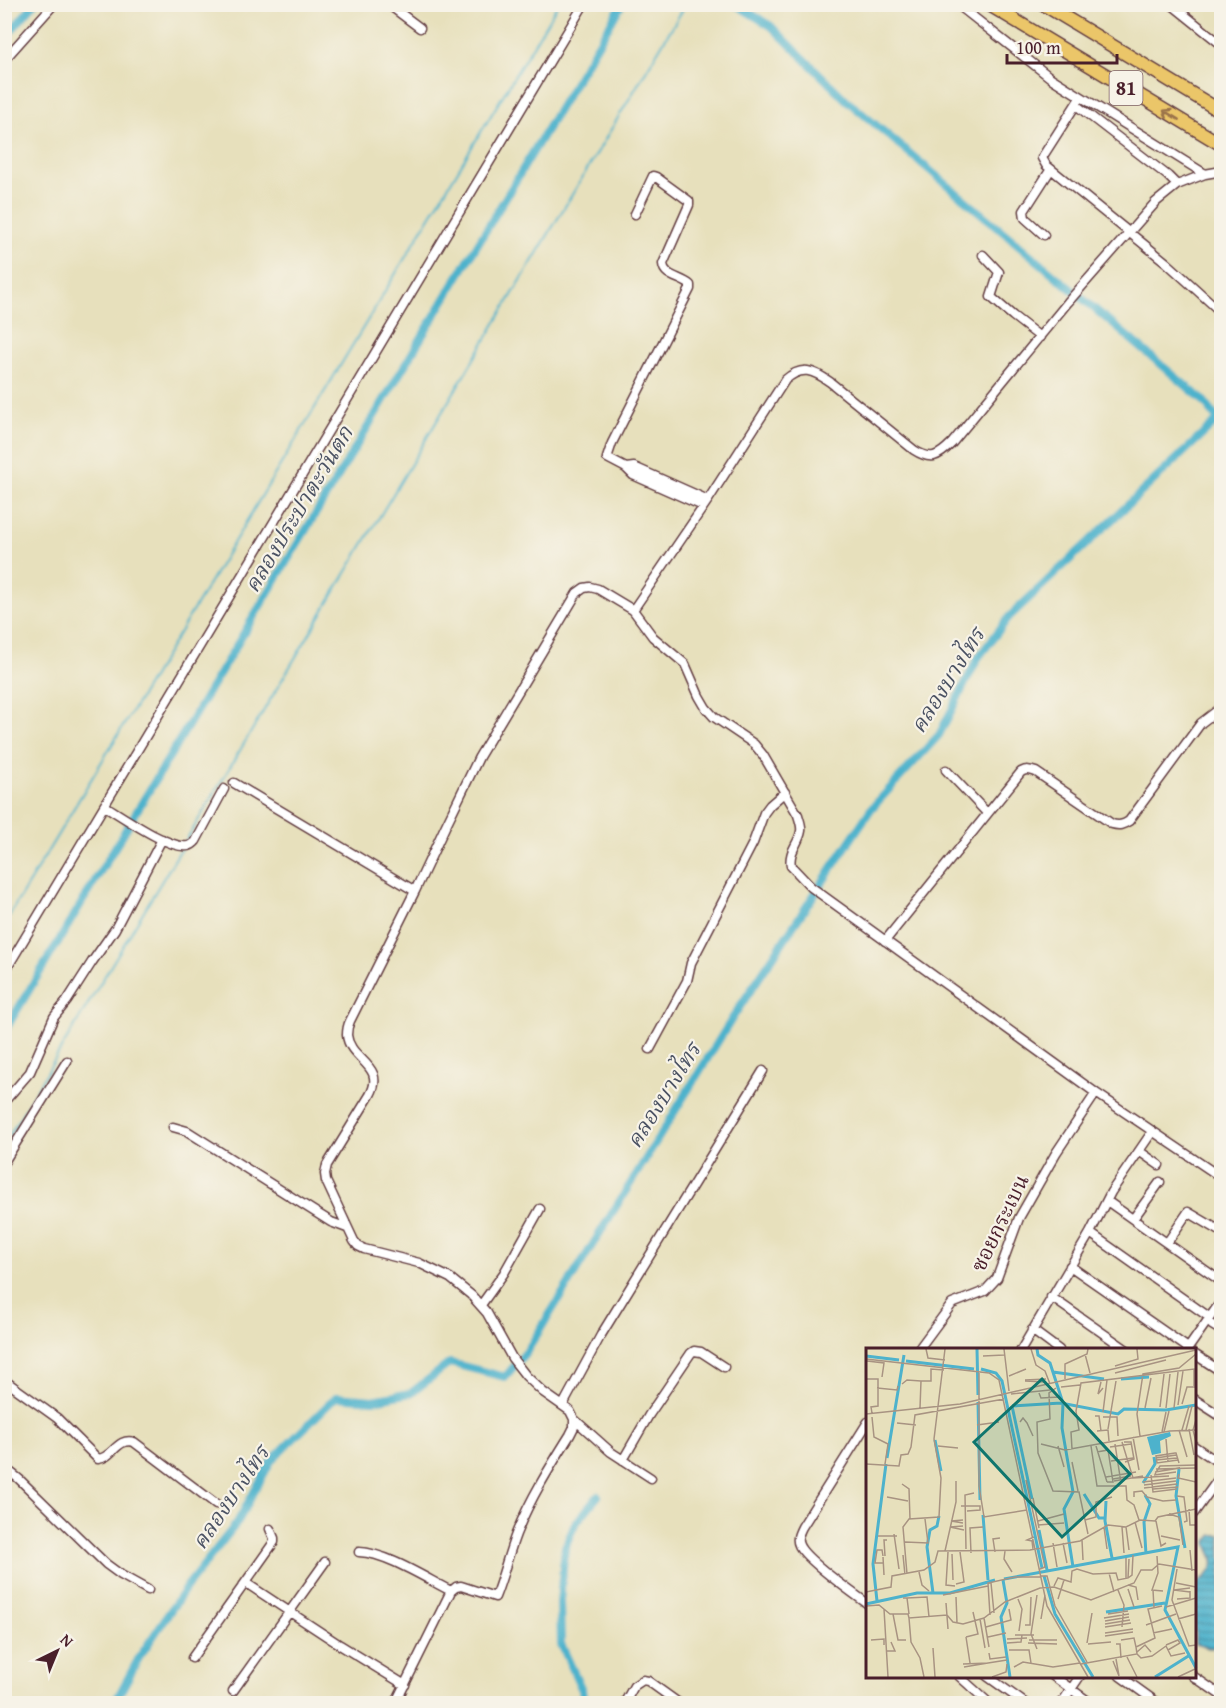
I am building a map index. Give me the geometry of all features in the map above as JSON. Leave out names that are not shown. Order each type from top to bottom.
[{"type":"highway","name":"81","points":[[988,4],[1221,145]]},
{"type":"highway","name":"81","points":[[1044,5],[1221,112]]},
{"type":"street","points":[[4,60],[54,4]]},
{"type":"street","points":[[387,4],[420,28]]},
{"type":"street","points":[[4,973],[108,808],[269,528],[584,4]]},
{"type":"street","points":[[957,4],[1051,78],[1177,185]]},
{"type":"street","points":[[1172,4],[1221,45]]},
{"type":"street","points":[[1078,101],[1043,156],[1043,161],[1167,263],[1221,313]]},
{"type":"street","points":[[1078,101],[1205,174]]},
{"type":"street","points":[[1044,235],[1025,218],[1024,212],[1051,169]]},
{"type":"street","points":[[633,610],[785,380],[794,373],[803,370],[819,375],[914,450],[925,456],[937,456],[952,443],[1068,302],[1156,202],[1177,185],[1205,174],[1221,171]]},
{"type":"street","points":[[635,214],[653,176],[689,201],[663,269],[687,282],[690,289],[607,458],[626,468],[634,467],[705,503]]},
{"type":"street","points":[[983,255],[999,272],[992,297],[1040,337]]},
{"type":"street","points":[[651,1478],[611,1452],[574,1419],[570,1411],[543,1392],[526,1376],[512,1358],[481,1305],[450,1278],[407,1260],[364,1250],[358,1246],[328,1189],[324,1174],[327,1164],[370,1095],[375,1083],[371,1071],[349,1042],[347,1035],[350,1021],[479,758],[577,593],[584,588],[598,589],[633,610],[653,637],[686,664],[699,696],[714,717],[743,736],[763,755],[798,815],[801,831],[791,853],[791,866],[811,886],[1096,1093],[1221,1178]]},
{"type":"street","points":[[885,941],[1021,772],[1025,770],[1036,772],[1117,826],[1129,821],[1201,723],[1221,707]]},
{"type":"street","points":[[946,770],[987,813]]},
{"type":"street","points":[[234,783],[415,891]]},
{"type":"street","points":[[108,808],[160,838],[179,846],[190,846],[224,789]]},
{"type":"street","points":[[650,1049],[687,981],[691,963],[753,843],[765,813],[770,805],[785,792]]},
{"type":"street","points":[[4,1102],[30,1072],[54,1017],[115,929],[160,838]]},
{"type":"street","points":[[4,1162],[67,1061]]},
{"type":"street","points":[[563,1405],[601,1335],[763,1071]]},
{"type":"street","name":"ซอยกระเบน","points":[[919,1348],[952,1304],[985,1291],[997,1278],[1019,1218],[1056,1153],[1096,1093]]},
{"type":"street","points":[[173,1127],[187,1131],[332,1222],[347,1228]]},
{"type":"street","points":[[1022,1348],[1090,1233],[1111,1192],[1152,1132]]},
{"type":"street","points":[[1139,1151],[1159,1165]]},
{"type":"street","points":[[1133,1219],[1160,1182]]},
{"type":"street","points":[[1107,1201],[1221,1282]]},
{"type":"street","points":[[481,1305],[504,1273],[540,1209]]},
{"type":"street","points":[[1167,1243],[1188,1212],[1221,1232]]},
{"type":"street","points":[[1090,1233],[1211,1321],[1221,1331]]},
{"type":"street","points":[[1070,1266],[1187,1348]]},
{"type":"street","points":[[1051,1297],[1124,1348]]},
{"type":"street","points":[[1191,1348],[1211,1321],[1221,1300]]},
{"type":"street","points":[[1032,1330],[1056,1348]]},
{"type":"street","points":[[623,1460],[649,1415],[691,1353],[701,1352],[724,1367]]},
{"type":"street","points":[[1196,1354],[1221,1372]]},
{"type":"street","points":[[4,1380],[57,1418],[98,1459],[104,1458],[126,1440],[134,1442],[216,1504]]},
{"type":"street","points":[[1196,1400],[1221,1418]]},
{"type":"street","points":[[395,1704],[451,1591],[460,1587],[495,1597],[522,1522],[539,1486],[570,1435],[574,1427],[574,1419]]},
{"type":"street","points":[[866,1424],[802,1527],[797,1542],[810,1559],[866,1603]]},
{"type":"street","points":[[1196,1447],[1221,1465]]},
{"type":"street","points":[[4,1467],[106,1564],[148,1590]]},
{"type":"street","points":[[1196,1510],[1221,1474]]},
{"type":"street","points":[[1196,1496],[1203,1501]]},
{"type":"street","points":[[192,1658],[274,1542],[270,1529]]},
{"type":"street","points":[[359,1551],[388,1559],[451,1591]]},
{"type":"street","points":[[233,1692],[325,1562]]},
{"type":"street","points":[[246,1582],[405,1685]]},
{"type":"street","points":[[960,1678],[990,1704]]},
{"type":"street","points":[[988,1678],[1026,1704]]},
{"type":"street","points":[[1054,1678],[1092,1704]]},
{"type":"street","points":[[1061,1704],[1079,1678]]},
{"type":"street","points":[[1121,1678],[1160,1704]]},
{"type":"street","points":[[1195,1678],[1220,1693],[1214,1704]]},
{"type":"street","points":[[624,1704],[634,1686],[642,1680],[648,1681],[680,1704]]},
{"type":"water","points":[[1213,1535],[1221,1535],[1222,1647],[1209,1648],[1196,1644],[1196,1584],[1208,1575],[1213,1563],[1207,1541]]},
{"type":"waterway","points":[[4,39],[34,4]]},
{"type":"waterway","points":[[4,924],[558,4]]},
{"type":"waterway","name":"คลองประปาตะวันตก","points":[[4,1032],[622,4]]},
{"type":"waterway","points":[[184,844],[686,4]]},
{"type":"waterway","points":[[735,4],[771,26],[845,99],[1203,400],[1222,425]]},
{"type":"waterway","name":"คลองบางไทร","points":[[114,1704],[140,1656],[187,1586],[237,1523],[271,1461],[336,1397],[373,1400],[411,1393],[450,1363],[505,1377],[527,1351],[735,1014],[871,809],[939,735],[978,658],[1009,617],[1222,414]]},
{"type":"waterway","points":[[4,1144],[181,849]]},
{"type":"waterway","points":[[584,1704],[582,1690],[561,1644],[560,1602],[565,1547],[575,1524],[598,1496]]}]
